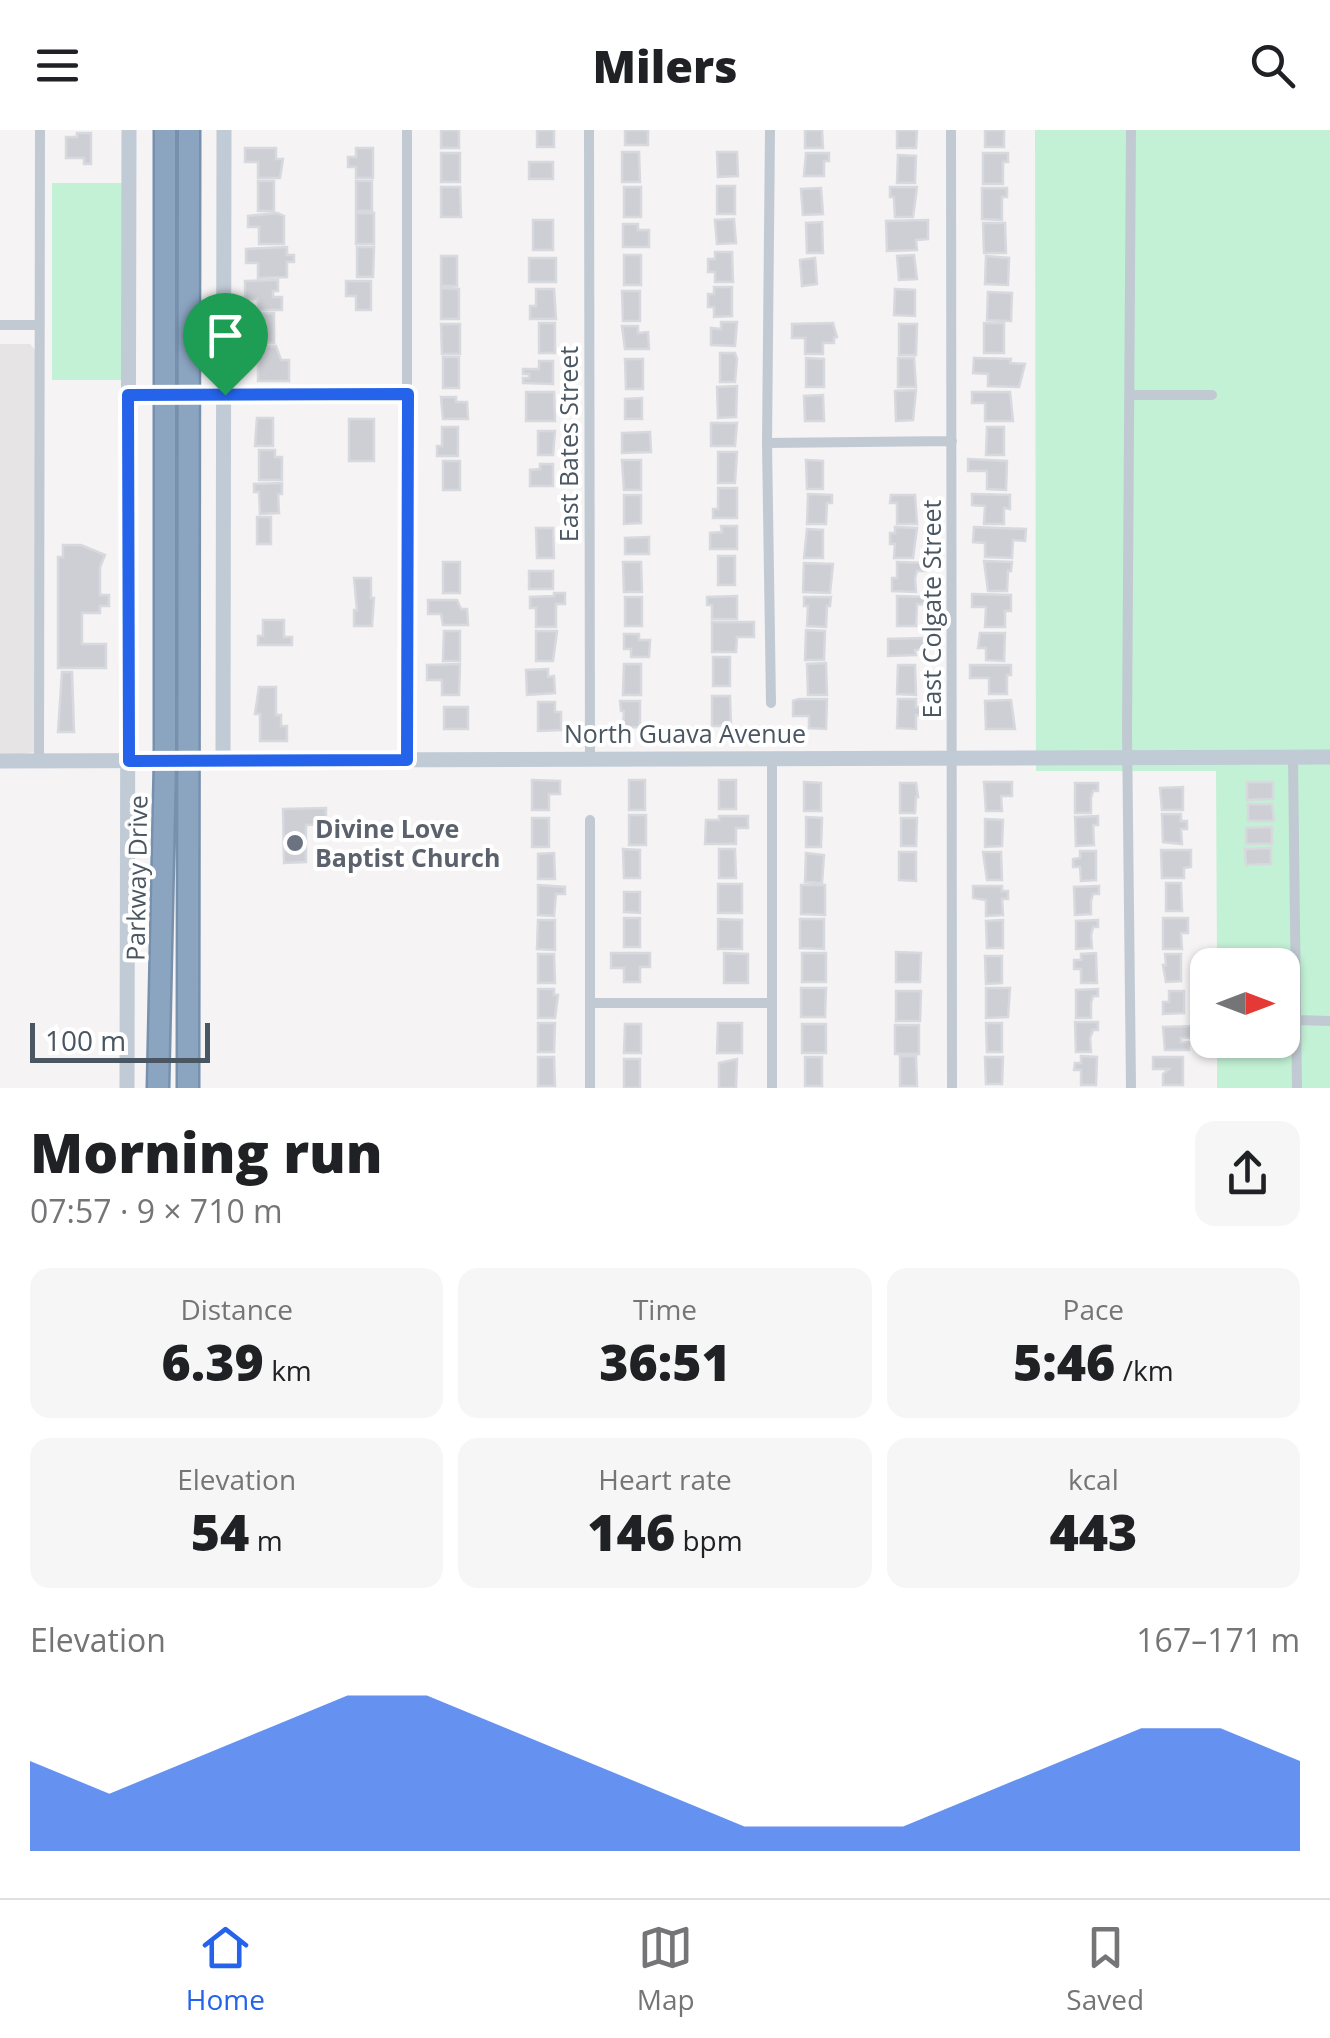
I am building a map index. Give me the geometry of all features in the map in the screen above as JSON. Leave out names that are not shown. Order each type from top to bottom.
[{"type":"highway","name":"Parkway Drive","points":[[158,1088],[166,761],[165,130]]},
{"type":"highway","name":"Parkway Drive","points":[[188,130],[188,1088]]},
{"type":"street","points":[[39,761],[40,130]]},
{"type":"street","name":"Parkway Drive","points":[[127,1088],[129,130]]},
{"type":"street","points":[[223,761],[224,130]]},
{"type":"street","points":[[407,760],[408,130]]},
{"type":"street","name":"East Bates Street","points":[[590,130],[590,759]]},
{"type":"street","points":[[770,130],[767,444],[771,703]]},
{"type":"street","name":"East Colgate Street","points":[[951,130],[952,1088]]},
{"type":"street","points":[[1131,130],[1131,1088]]},
{"type":"street","points":[[0,325],[39,325]]},
{"type":"street","points":[[128,395],[408,394]]},
{"type":"street","points":[[1130,395],[1212,395]]},
{"type":"street","points":[[767,444],[952,441]]},
{"type":"street","points":[[1292,758],[1295,948]]},
{"type":"street","name":"North Guava Avenue","points":[[0,762],[1330,758]]},
{"type":"street","points":[[772,759],[772,1088]]},
{"type":"street","points":[[590,820],[590,1088]]},
{"type":"street","points":[[591,1003],[772,1003]]},
{"type":"street","points":[[1300,1020],[1330,1020]]},
{"type":"street","points":[[1296,1058],[1296,1088]]},
{"type":"shaded area","points":[[0,344],[30,344],[36,351],[35,752],[0,757]]},
{"type":"green space","points":[[1035,130],[1330,130],[1330,1088],[1217,1088],[1217,1058],[1300,1058],[1300,948],[1217,948],[1216,771],[1036,771]]},
{"type":"green space","points":[[52,183],[122,183],[122,380],[52,380]]},
{"type":"building","points":[[441,130],[459,130],[459,148],[441,148]]},
{"type":"building","points":[[537,130],[554,130],[554,147],[537,147]]},
{"type":"building","points":[[625,130],[648,130],[648,145],[625,145]]},
{"type":"building","points":[[805,130],[822,130],[823,148],[805,148]]},
{"type":"building","points":[[897,130],[917,130],[916,148],[897,148]]},
{"type":"building","points":[[985,130],[1004,130],[1004,147],[985,147]]},
{"type":"building","points":[[77,133],[91,133],[91,164],[84,164],[84,158],[66,158],[66,137],[77,137]]},
{"type":"building","points":[[245,148],[276,148],[276,159],[283,159],[280,178],[258,178],[258,162],[245,162]]},
{"type":"building","points":[[356,148],[373,148],[373,178],[356,178],[356,167],[348,167],[348,157],[356,157]]},
{"type":"building","points":[[622,152],[639,152],[640,182],[622,182]]},
{"type":"building","points":[[717,152],[737,152],[738,176],[718,177]]},
{"type":"building","points":[[441,153],[460,153],[460,182],[441,182]]},
{"type":"building","points":[[806,153],[829,153],[829,161],[824,161],[824,176],[804,176]]},
{"type":"building","points":[[983,153],[1008,153],[1008,162],[1003,162],[1003,184],[983,184]]},
{"type":"building","points":[[898,155],[916,156],[915,183],[897,183]]},
{"type":"building","points":[[529,162],[553,162],[553,179],[529,179]]},
{"type":"building","points":[[258,181],[274,181],[274,211],[258,211]]},
{"type":"building","points":[[356,181],[372,181],[372,211],[356,211]]},
{"type":"building","points":[[717,186],[735,186],[735,214],[717,214]]},
{"type":"building","points":[[441,187],[460,187],[461,217],[441,217]]},
{"type":"building","points":[[624,187],[641,187],[641,217],[624,217]]},
{"type":"building","points":[[890,187],[917,187],[913,217],[895,217]]},
{"type":"building","points":[[821,188],[823,214],[803,215],[801,189]]},
{"type":"building","points":[[982,188],[1007,188],[1007,197],[1002,197],[1002,220],[982,219]]},
{"type":"building","points":[[356,213],[374,213],[374,244],[356,244]]},
{"type":"building","points":[[248,216],[284,216],[284,244],[259,244],[259,227],[248,227]]},
{"type":"building","points":[[734,219],[736,243],[717,244],[715,220]]},
{"type":"building","points":[[533,220],[553,220],[553,250],[533,250]]},
{"type":"building","points":[[928,220],[928,239],[916,240],[917,250],[887,251],[886,221]]},
{"type":"building","points":[[822,222],[823,253],[807,253],[806,223]]},
{"type":"building","points":[[983,223],[1005,223],[1006,253],[984,253]]},
{"type":"building","points":[[623,224],[638,224],[638,230],[649,230],[649,247],[623,247]]},
{"type":"building","points":[[287,247],[287,255],[294,255],[294,262],[287,262],[287,277],[258,278],[258,263],[246,263],[246,249]]},
{"type":"building","points":[[357,247],[374,247],[373,277],[357,277]]},
{"type":"building","points":[[715,252],[732,252],[733,282],[715,282],[715,272],[708,272],[708,259],[715,259]]},
{"type":"building","points":[[624,255],[641,255],[641,285],[624,285]]},
{"type":"building","points":[[914,255],[917,279],[899,280],[897,256]]},
{"type":"building","points":[[441,256],[457,256],[457,286],[441,286]]},
{"type":"building","points":[[986,256],[1009,258],[1008,285],[985,284]]},
{"type":"building","points":[[529,258],[556,258],[556,282],[529,282]]},
{"type":"building","points":[[815,258],[817,284],[802,286],[800,260]]},
{"type":"building","points":[[278,280],[278,291],[273,291],[273,297],[282,297],[282,310],[258,310],[258,299],[245,299],[245,281]]},
{"type":"building","points":[[346,281],[371,281],[371,310],[356,310],[356,296],[346,296]]},
{"type":"building","points":[[714,287],[732,287],[732,316],[714,317],[714,307],[708,307],[708,294],[714,294]]},
{"type":"building","points":[[441,288],[459,289],[459,319],[441,319]]},
{"type":"building","points":[[536,289],[554,289],[556,319],[530,319],[530,306],[536,306]]},
{"type":"building","points":[[895,289],[915,290],[915,316],[894,315]]},
{"type":"building","points":[[622,291],[640,291],[640,321],[623,321]]},
{"type":"building","points":[[988,292],[1012,293],[1011,321],[987,320]]},
{"type":"building","points":[[258,313],[274,313],[274,343],[258,343]]},
{"type":"building","points":[[721,322],[737,322],[735,346],[711,345],[711,328],[721,329]]},
{"type":"building","points":[[539,323],[555,323],[555,353],[539,353]]},
{"type":"building","points":[[833,323],[837,337],[834,343],[823,343],[823,354],[805,354],[805,338],[792,338],[792,324]]},
{"type":"building","points":[[984,323],[1004,323],[1004,353],[984,353]]},
{"type":"building","points":[[441,324],[460,324],[460,354],[442,354]]},
{"type":"building","points":[[899,324],[917,324],[916,355],[899,355]]},
{"type":"building","points":[[622,326],[638,326],[638,333],[648,332],[649,349],[625,349]]},
{"type":"building","points":[[258,346],[276,346],[281,360],[289,360],[289,381],[258,381]]},
{"type":"building","points":[[720,353],[735,353],[735,382],[720,382]]},
{"type":"building","points":[[443,357],[459,357],[459,388],[443,388]]},
{"type":"building","points":[[806,358],[824,359],[824,387],[806,387]]},
{"type":"building","points":[[898,358],[914,358],[916,387],[898,387]]},
{"type":"building","points":[[974,358],[1011,359],[1010,363],[1025,364],[1019,387],[988,386],[988,374],[973,373]]},
{"type":"building","points":[[625,359],[643,359],[643,389],[626,389]]},
{"type":"building","points":[[539,361],[553,361],[553,384],[523,383],[529,374],[523,374],[523,369],[539,369]]},
{"type":"building","points":[[737,386],[736,417],[718,418],[717,387]]},
{"type":"building","points":[[916,390],[913,420],[896,421],[895,391]]},
{"type":"building","points":[[526,392],[554,392],[555,421],[526,421]]},
{"type":"building","points":[[972,392],[1010,392],[1013,421],[985,421],[985,403],[972,403]]},
{"type":"building","points":[[823,395],[824,421],[805,421],[804,396]]},
{"type":"building","points":[[441,397],[467,402],[468,419],[443,419]]},
{"type":"building","points":[[642,398],[642,419],[625,419],[625,399]]},
{"type":"building","points":[[257,418],[273,418],[273,446],[255,446]]},
{"type":"building","points":[[349,419],[374,419],[374,461],[349,461]]},
{"type":"building","points":[[711,423],[737,423],[735,446],[711,446]]},
{"type":"building","points":[[442,427],[458,427],[458,456],[437,456],[437,446],[442,446]]},
{"type":"building","points":[[987,427],[1004,427],[1004,455],[986,455]]},
{"type":"building","points":[[538,431],[555,431],[553,455],[538,455]]},
{"type":"building","points":[[650,432],[651,452],[622,453],[622,433]]},
{"type":"building","points":[[259,450],[275,450],[275,457],[282,457],[282,480],[259,480]]},
{"type":"building","points":[[718,452],[737,452],[735,483],[718,483]]},
{"type":"building","points":[[968,459],[1007,461],[1006,490],[987,489],[987,471],[968,471]]},
{"type":"building","points":[[622,460],[641,460],[641,490],[624,490]]},
{"type":"building","points":[[806,460],[823,461],[823,489],[807,489]]},
{"type":"building","points":[[443,461],[460,461],[460,490],[443,490]]},
{"type":"building","points":[[540,464],[553,464],[553,486],[530,486],[530,470],[540,469]]},
{"type":"building","points":[[282,483],[279,513],[260,514],[259,492],[254,492],[254,484]]},
{"type":"building","points":[[718,488],[737,488],[737,518],[713,518],[713,509],[718,509]]},
{"type":"building","points":[[808,494],[832,495],[832,503],[827,503],[826,524],[807,524]]},
{"type":"building","points":[[972,494],[1010,495],[1010,509],[1004,508],[1004,524],[984,524],[985,506],[972,505]]},
{"type":"building","points":[[624,495],[641,495],[641,523],[624,524]]},
{"type":"building","points":[[891,495],[915,495],[917,524],[897,524],[897,503],[890,503]]},
{"type":"building","points":[[257,517],[271,517],[271,544],[257,544]]},
{"type":"building","points":[[721,526],[737,526],[737,549],[710,549],[710,533],[722,532]]},
{"type":"building","points":[[895,527],[917,528],[913,558],[894,558],[895,544],[890,544],[890,533],[895,533]]},
{"type":"building","points":[[974,527],[1026,529],[1025,541],[1013,540],[1012,558],[985,557],[985,543],[973,542]]},
{"type":"building","points":[[536,528],[553,528],[554,558],[537,558]]},
{"type":"building","points":[[807,529],[823,530],[823,558],[804,558]]},
{"type":"building","points":[[649,537],[649,554],[625,554],[625,538]]},
{"type":"building","points":[[63,545],[81,545],[105,555],[100,567],[100,595],[109,595],[109,606],[100,606],[100,613],[82,613],[82,644],[106,644],[106,668],[58,668],[58,557],[63,557]]},
{"type":"building","points":[[718,556],[735,556],[735,585],[718,585]]},
{"type":"building","points":[[984,561],[1012,562],[1007,591],[988,591]]},
{"type":"building","points":[[443,562],[460,562],[460,593],[443,593]]},
{"type":"building","points":[[623,562],[641,562],[642,592],[624,592]]},
{"type":"building","points":[[897,562],[926,563],[926,571],[917,571],[916,592],[892,591]]},
{"type":"building","points":[[804,563],[833,564],[830,593],[803,592]]},
{"type":"building","points":[[529,571],[553,571],[553,589],[529,589]]},
{"type":"building","points":[[354,578],[371,578],[372,626],[354,626]]},
{"type":"building","points":[[565,593],[565,604],[556,604],[556,627],[536,627],[536,608],[530,608],[530,597]]},
{"type":"building","points":[[972,594],[1011,595],[1005,627],[985,627],[986,607],[972,607]]},
{"type":"building","points":[[737,596],[737,619],[712,619],[712,605],[707,605],[707,597]]},
{"type":"building","points":[[897,596],[929,597],[929,605],[917,604],[916,626],[897,626]]},
{"type":"building","points":[[625,597],[642,597],[642,626],[625,626]]},
{"type":"building","points":[[804,597],[831,597],[826,627],[807,626],[808,606],[804,606]]},
{"type":"building","points":[[428,600],[457,600],[461,609],[467,609],[468,625],[443,625],[441,614],[428,614]]},
{"type":"building","points":[[263,620],[284,620],[284,637],[292,637],[292,645],[258,645],[258,636],[263,636]]},
{"type":"building","points":[[712,622],[754,622],[754,637],[737,637],[736,652],[712,652]]},
{"type":"building","points":[[806,630],[825,631],[824,660],[805,660]]},
{"type":"building","points":[[444,631],[460,631],[460,661],[443,661]]},
{"type":"building","points":[[536,631],[557,631],[553,661],[536,661]]},
{"type":"building","points":[[980,633],[1005,633],[1004,661],[986,660],[986,648],[978,648]]},
{"type":"building","points":[[624,634],[639,634],[639,640],[650,640],[649,657],[631,657],[631,649],[624,649]]},
{"type":"building","points":[[923,638],[924,649],[915,650],[916,655],[888,656],[888,639]]},
{"type":"building","points":[[713,657],[730,657],[730,686],[713,686]]},
{"type":"building","points":[[826,663],[827,695],[808,695],[807,664]]},
{"type":"building","points":[[460,664],[459,695],[442,695],[442,680],[427,680],[427,665]]},
{"type":"building","points":[[624,664],[641,664],[641,695],[623,695]]},
{"type":"building","points":[[898,665],[915,665],[916,695],[897,694]]},
{"type":"building","points":[[970,665],[1011,665],[1007,694],[989,694],[989,678],[970,678]]},
{"type":"building","points":[[548,669],[548,677],[554,676],[555,693],[527,695],[526,670]]},
{"type":"building","points":[[62,672],[72,672],[74,732],[58,732]]},
{"type":"building","points":[[259,687],[276,687],[276,715],[281,715],[281,726],[287,726],[287,741],[260,741],[260,714],[255,714]]},
{"type":"building","points":[[712,696],[730,696],[731,726],[712,726]]},
{"type":"building","points":[[827,699],[826,729],[809,728],[809,716],[793,716],[793,701]]},
{"type":"building","points":[[898,699],[916,699],[916,707],[923,707],[923,716],[916,715],[916,729],[897,728]]},
{"type":"building","points":[[1011,700],[1015,729],[986,729],[985,701]]},
{"type":"building","points":[[620,701],[640,701],[640,727],[623,728]]},
{"type":"building","points":[[538,702],[555,702],[555,712],[561,712],[561,730],[538,731]]},
{"type":"building","points":[[444,707],[468,707],[468,729],[444,729]]},
{"type":"building","points":[[532,780],[560,781],[560,794],[549,794],[549,810],[532,810]]},
{"type":"building","points":[[629,780],[645,780],[645,810],[629,810]]},
{"type":"building","points":[[719,780],[736,780],[736,809],[719,809]]},
{"type":"building","points":[[804,782],[821,783],[821,811],[804,811]]},
{"type":"building","points":[[984,782],[1012,782],[1012,796],[1001,796],[1002,811],[986,811]]},
{"type":"building","points":[[1247,782],[1273,782],[1273,799],[1247,800]]},
{"type":"building","points":[[900,783],[916,783],[915,813],[900,813]]},
{"type":"building","points":[[1075,783],[1098,783],[1098,791],[1093,791],[1091,798],[1091,813],[1075,813]]},
{"type":"building","points":[[1183,787],[1183,810],[1162,810],[1160,788]]},
{"type":"building","points":[[1248,804],[1272,804],[1274,821],[1248,821]]},
{"type":"building","name":"Divine Love Baptist Church","points":[[326,808],[326,824],[306,825],[306,862],[284,863],[283,809]]},
{"type":"building","points":[[1162,814],[1181,814],[1181,821],[1187,821],[1187,829],[1181,829],[1182,844],[1163,842]]},
{"type":"building","points":[[629,815],[646,815],[646,845],[629,845]]},
{"type":"building","points":[[719,816],[748,816],[748,828],[736,828],[736,844],[705,844],[706,820],[719,820]]},
{"type":"building","points":[[1098,816],[1098,825],[1093,825],[1094,845],[1076,846],[1075,817]]},
{"type":"building","points":[[806,817],[822,818],[821,847],[806,847]]},
{"type":"building","points":[[532,818],[549,818],[549,847],[532,847]]},
{"type":"building","points":[[901,818],[917,818],[916,846],[901,846]]},
{"type":"building","points":[[985,819],[1003,820],[1002,846],[985,847]]},
{"type":"building","points":[[1272,827],[1272,844],[1246,844],[1246,828]]},
{"type":"building","points":[[1271,848],[1271,864],[1246,865],[1245,849]]},
{"type":"building","points":[[623,849],[640,850],[640,878],[624,878]]},
{"type":"building","points":[[719,849],[735,849],[736,878],[719,878]]},
{"type":"building","points":[[1161,850],[1191,850],[1191,867],[1184,868],[1184,878],[1162,878]]},
{"type":"building","points":[[1080,851],[1096,851],[1096,880],[1081,881],[1080,867],[1073,867],[1073,859],[1080,858]]},
{"type":"building","points":[[899,852],[916,852],[916,881],[899,880]]},
{"type":"building","points":[[983,852],[1001,852],[1002,880],[987,880]]},
{"type":"building","points":[[554,853],[555,879],[538,879],[538,854]]},
{"type":"building","points":[[806,853],[824,855],[822,883],[805,882]]},
{"type":"building","points":[[1166,883],[1181,883],[1182,911],[1166,911]]},
{"type":"building","points":[[718,884],[742,884],[742,913],[718,913]]},
{"type":"building","points":[[538,885],[565,887],[565,894],[556,894],[554,916],[538,915]]},
{"type":"building","points":[[801,885],[825,885],[825,915],[801,914]]},
{"type":"building","points":[[973,886],[1002,886],[1002,891],[1008,891],[1008,899],[1002,899],[1003,915],[986,916],[986,900],[973,898]]},
{"type":"building","points":[[1099,886],[1099,894],[1093,894],[1091,901],[1091,914],[1075,915],[1074,887]]},
{"type":"building","points":[[624,892],[640,892],[640,913],[624,912]]},
{"type":"building","points":[[624,918],[640,918],[640,947],[624,947]]},
{"type":"building","points":[[1163,918],[1188,918],[1188,933],[1181,933],[1182,949],[1163,949]]},
{"type":"building","points":[[718,919],[742,920],[742,949],[718,949]]},
{"type":"building","points":[[800,919],[824,919],[824,949],[800,948]]},
{"type":"building","points":[[538,920],[555,920],[555,950],[537,949]]},
{"type":"building","points":[[1003,920],[1003,948],[987,948],[986,921]]},
{"type":"building","points":[[1098,920],[1091,935],[1092,948],[1076,949],[1076,921]]},
{"type":"building","points":[[896,952],[921,953],[920,982],[896,982]]},
{"type":"building","points":[[611,953],[650,953],[650,967],[640,967],[640,982],[624,982],[624,968],[611,968]]},
{"type":"building","points":[[724,953],[748,954],[748,983],[724,983]]},
{"type":"building","points":[[802,953],[826,953],[826,982],[802,982]]},
{"type":"building","points":[[1096,953],[1097,983],[1081,983],[1081,969],[1074,969],[1074,960],[1081,960],[1081,954]]},
{"type":"building","points":[[538,954],[554,954],[555,983],[538,983]]},
{"type":"building","points":[[1165,954],[1181,954],[1181,981],[1166,982]]},
{"type":"building","points":[[985,956],[1002,956],[1002,983],[986,984]]},
{"type":"building","points":[[801,988],[826,988],[825,1017],[801,1017]]},
{"type":"building","points":[[986,988],[1010,988],[1008,1017],[986,1018]]},
{"type":"building","points":[[538,989],[554,989],[554,995],[558,995],[555,1018],[538,1018]]},
{"type":"building","points":[[1098,989],[1098,996],[1093,996],[1091,1003],[1091,1018],[1076,1018],[1076,990]]},
{"type":"building","points":[[896,991],[921,991],[920,1021],[896,1021]]},
{"type":"building","points":[[1169,991],[1184,991],[1184,1013],[1163,1014],[1163,1002],[1169,1002]]},
{"type":"building","points":[[1075,1022],[1098,1022],[1098,1030],[1093,1030],[1090,1038],[1091,1052],[1076,1052]]},
{"type":"building","points":[[538,1023],[555,1023],[554,1052],[538,1052]]},
{"type":"building","points":[[718,1023],[742,1023],[742,1053],[717,1053]]},
{"type":"building","points":[[986,1023],[1002,1023],[1002,1052],[987,1052]]},
{"type":"building","points":[[625,1024],[641,1024],[641,1053],[624,1053]]},
{"type":"building","points":[[802,1024],[826,1024],[826,1053],[802,1053]]},
{"type":"building","points":[[895,1025],[919,1025],[919,1054],[895,1054]]},
{"type":"building","points":[[1190,1026],[1190,1038],[1181,1038],[1181,1042],[1189,1042],[1189,1050],[1165,1050],[1163,1027]]},
{"type":"building","points":[[900,1056],[916,1056],[917,1086],[900,1086]]},
{"type":"building","points":[[1081,1056],[1097,1057],[1096,1085],[1081,1085],[1081,1070],[1074,1070],[1075,1063],[1081,1063]]},
{"type":"building","points":[[538,1057],[554,1057],[555,1086],[538,1086]]},
{"type":"building","points":[[805,1057],[822,1057],[822,1086],[805,1086]]},
{"type":"building","points":[[985,1057],[1003,1057],[1002,1084],[986,1084]]},
{"type":"building","points":[[1153,1057],[1183,1057],[1183,1085],[1163,1085],[1163,1074],[1169,1069],[1153,1069]]},
{"type":"building","points":[[624,1059],[640,1059],[640,1088],[624,1088]]},
{"type":"building","points":[[737,1059],[736,1088],[719,1088],[719,1063]]},
{"type":"place","name":"Divine Love Baptist Church","points":[[295,843]]},
{"type":"route","points":[[408,394],[407,760],[129,761],[128,395],[225,395],[408,394]]}]
